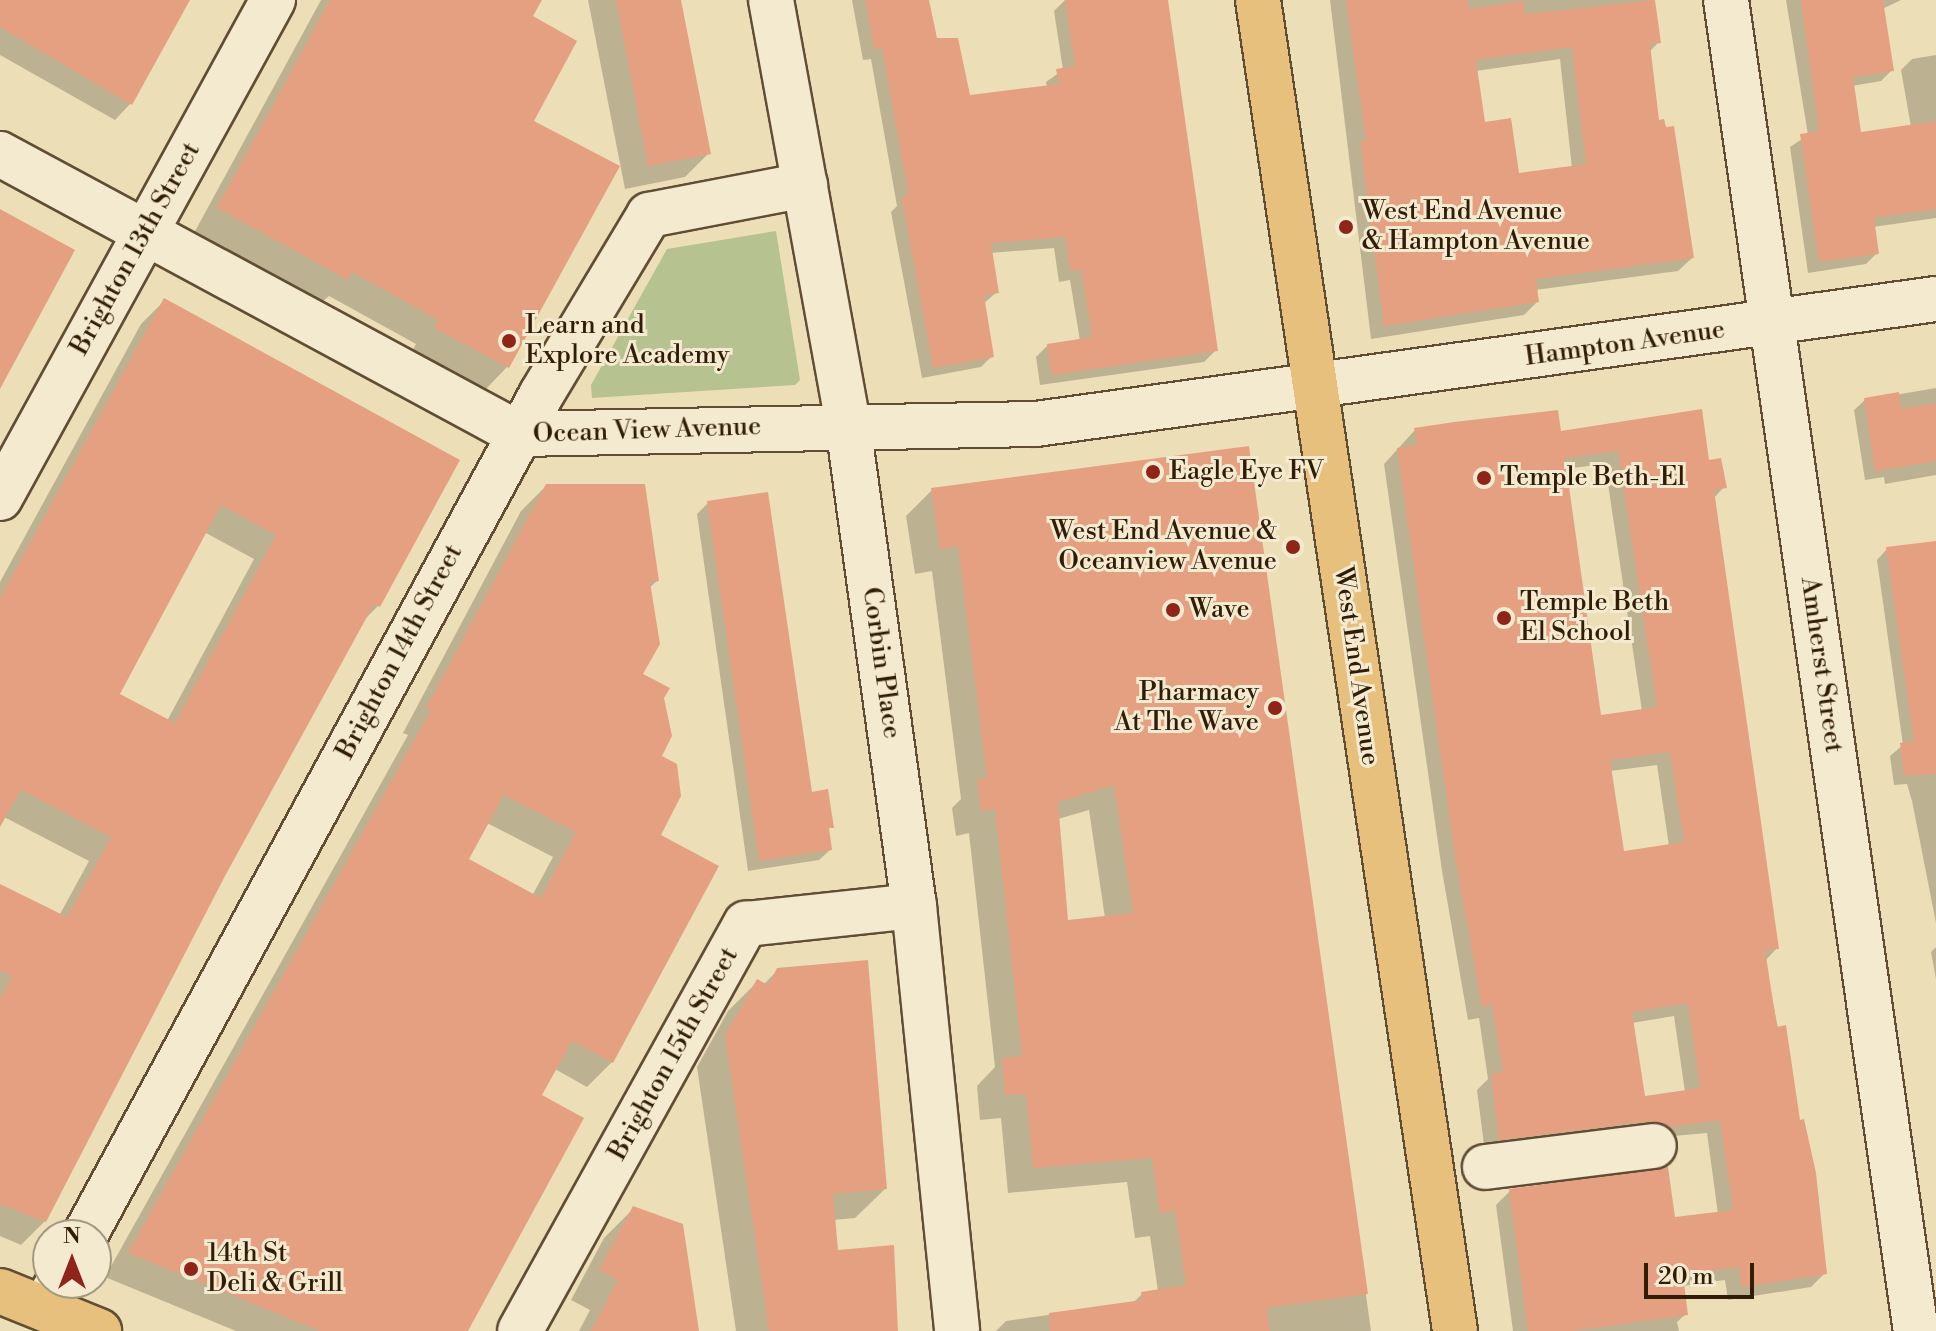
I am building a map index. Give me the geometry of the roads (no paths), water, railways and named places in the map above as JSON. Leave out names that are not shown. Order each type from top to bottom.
[{"type":"main road","name":"West End Avenue","points":[[1258,0],[1455,1331]]},
{"type":"main road","points":[[0,1291],[32,1294]]},
{"type":"main road","points":[[55,1299],[99,1331]]},
{"type":"street","name":"Brighton 13th Street","points":[[0,498],[273,0]]},
{"type":"street","name":"Corbin Place","points":[[771,0],[848,425],[914,906],[957,1331]]},
{"type":"street","name":"Amherst Street","points":[[1726,0],[1916,1331]]},
{"type":"street","name":"Ocean View Avenue","points":[[0,154],[519,434],[848,425],[1036,424],[1315,389]]},
{"type":"street","name":"Brighton 14th Street","points":[[94,1219],[519,434],[649,215],[805,185]]},
{"type":"street","name":"Hampton Avenue","points":[[1315,389],[1936,299]]},
{"type":"street","name":"Brighton 15th Street","points":[[520,1331],[746,924],[914,906]]},
{"type":"street","points":[[1485,1167],[1654,1146]]},
{"type":"place","name":"West End Avenue & Hampton Avenue","points":[[1346,227]]},
{"type":"place","name":"Learn and Explore Academy","points":[[509,341]]},
{"type":"place","name":"Eagle Eye FV","points":[[1153,472]]},
{"type":"place","name":"Temple Beth-El","points":[[1484,478]]},
{"type":"place","name":"West End Avenue & Oceanview Avenue","points":[[1293,547]]},
{"type":"place","name":"Wave","points":[[1173,610]]},
{"type":"place","name":"Temple Beth El School","points":[[1504,618]]},
{"type":"place","name":"Pharmacy At The Wave","points":[[1275,708]]},
{"type":"place","name":"14th St Deli & Grill","points":[[191,1269]]}]
